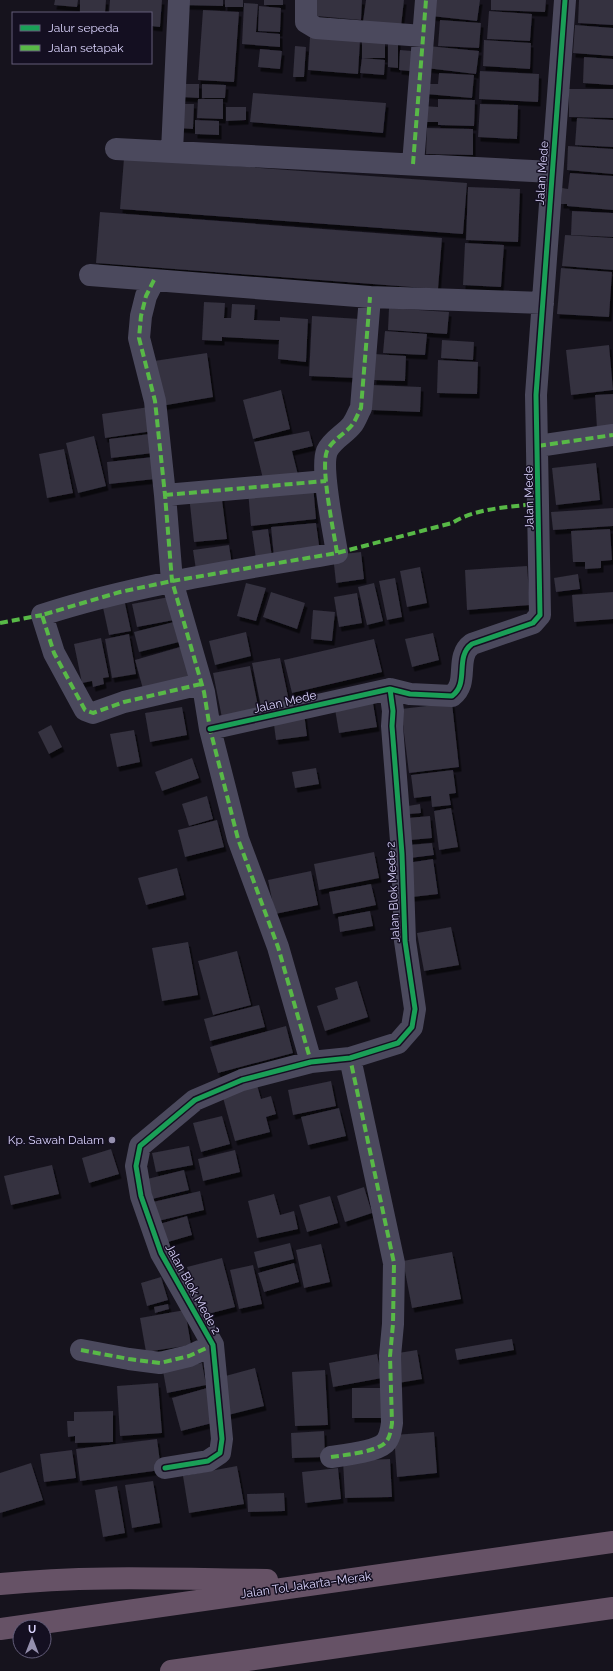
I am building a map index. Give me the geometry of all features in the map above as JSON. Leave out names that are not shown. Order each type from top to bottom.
[{"type":"highway","name":"Jalan Tol Jakarta–Merak","points":[[0,1629],[613,1542]]},
{"type":"highway","points":[[0,1584],[35,1580],[153,1578],[334,1581]]},
{"type":"highway","points":[[171,1671],[613,1608]]},
{"type":"street","points":[[172,151],[179,0]]},
{"type":"street","points":[[306,0],[306,22],[316,28],[423,36]]},
{"type":"street","points":[[413,164],[426,0]]},
{"type":"street","name":"Jalan Mede","points":[[210,729],[390,689],[410,694],[452,696],[458,691],[461,685],[464,652],[468,647],[472,644],[533,623],[540,615],[536,395],[566,0]]},
{"type":"street","points":[[116,148],[552,172]]},
{"type":"street","points":[[90,276],[370,297],[543,303]]},
{"type":"street","points":[[154,280],[146,296],[141,316],[139,338],[155,401],[172,581],[200,684],[204,692],[210,729],[238,839],[278,947],[311,1062]]},
{"type":"street","points":[[200,684],[124,702],[96,712],[88,712],[85,710],[54,654],[47,636],[42,615],[120,592],[172,581],[337,553],[326,481],[325,463],[327,452],[333,443],[353,424],[361,408],[370,297]]},
{"type":"street","points":[[538,446],[613,435]]},
{"type":"street","points":[[165,496],[326,481]]},
{"type":"street","name":"Jalan Blok Mede 2","points":[[212,1345],[161,1254],[140,1196],[136,1166],[140,1146],[195,1100],[242,1080],[311,1062],[350,1058],[398,1043],[412,1027],[415,1009],[405,941],[402,854],[392,726],[393,711],[390,689]]},
{"type":"street","points":[[331,1457],[378,1448],[386,1442],[392,1423],[390,1356],[393,1324],[394,1263],[350,1058]]},
{"type":"street","points":[[80,1350],[160,1363],[188,1356],[212,1345],[222,1439],[220,1453],[208,1461],[165,1468]]},
{"type":"building","points":[[55,0],[78,0],[77,7],[54,5]]},
{"type":"building","points":[[80,0],[106,0],[105,12],[80,12]]},
{"type":"building","points":[[110,0],[162,0],[160,27],[152,26],[152,12],[109,12]]},
{"type":"building","points":[[182,0],[223,0],[223,6],[182,5]]},
{"type":"building","points":[[225,0],[243,0],[243,7],[225,7]]},
{"type":"building","points":[[264,0],[283,0],[283,5],[264,5]]},
{"type":"building","points":[[312,0],[362,0],[361,20],[316,16],[317,3],[312,2]]},
{"type":"building","points":[[366,0],[404,0],[401,26],[363,22]]},
{"type":"building","points":[[432,0],[480,0],[477,21],[431,16]]},
{"type":"building","points":[[491,0],[546,0],[545,12],[491,10]]},
{"type":"building","points":[[579,0],[613,0],[613,25],[578,23]]},
{"type":"building","points":[[244,3],[258,4],[256,32],[280,34],[280,47],[242,44]]},
{"type":"building","points":[[259,6],[281,8],[280,32],[258,31]]},
{"type":"building","points":[[203,10],[239,12],[234,82],[198,80]]},
{"type":"building","points":[[489,11],[532,14],[530,41],[487,39]]},
{"type":"building","points":[[440,20],[481,23],[479,48],[438,46]]},
{"type":"building","points":[[575,25],[613,28],[613,56],[573,53]]},
{"type":"building","points":[[310,37],[360,40],[358,74],[308,70]]},
{"type":"building","points":[[484,40],[531,43],[530,69],[483,66]]},
{"type":"building","points":[[388,41],[398,41],[398,68],[388,67]]},
{"type":"building","points":[[362,42],[385,42],[385,58],[362,58]]},
{"type":"building","points":[[295,46],[306,47],[304,77],[293,77]]},
{"type":"building","points":[[428,46],[479,51],[476,74],[426,68]]},
{"type":"building","points":[[260,49],[282,51],[280,69],[258,67]]},
{"type":"building","points":[[400,50],[412,51],[410,71],[399,70]]},
{"type":"building","points":[[584,57],[613,59],[613,85],[583,83]]},
{"type":"building","points":[[362,58],[385,60],[384,75],[360,73]]},
{"type":"building","points":[[480,71],[539,74],[538,102],[479,99]]},
{"type":"building","points":[[439,73],[474,75],[472,98],[426,94],[427,84],[438,84]]},
{"type":"building","points":[[183,84],[199,84],[199,98],[182,97]]},
{"type":"building","points":[[202,84],[226,85],[225,98],[202,98]]},
{"type":"building","points":[[569,89],[613,89],[613,118],[569,117]]},
{"type":"building","points":[[253,93],[386,103],[383,133],[250,122]]},
{"type":"building","points":[[198,99],[223,99],[223,119],[197,118]]},
{"type":"building","points":[[438,99],[475,100],[474,126],[438,125],[438,122],[422,122],[423,106],[438,107]]},
{"type":"building","points":[[180,104],[194,104],[193,129],[179,128]]},
{"type":"building","points":[[480,104],[518,105],[517,139],[478,137]]},
{"type":"building","points":[[226,107],[246,107],[246,120],[226,121]]},
{"type":"building","points":[[577,118],[613,120],[613,147],[575,145]]},
{"type":"building","points":[[195,120],[219,121],[219,135],[195,134]]},
{"type":"building","points":[[427,128],[473,129],[473,155],[426,154]]},
{"type":"building","points":[[568,146],[613,149],[613,174],[567,170]]},
{"type":"building","points":[[124,158],[467,183],[463,234],[120,209]]},
{"type":"building","points":[[570,173],[613,176],[613,210],[567,206],[567,204],[561,204],[562,188],[568,189]]},
{"type":"building","points":[[468,187],[520,189],[518,242],[466,240]]},
{"type":"building","points":[[572,211],[613,213],[613,237],[571,235]]},
{"type":"building","points":[[100,212],[442,238],[438,289],[96,263]]},
{"type":"building","points":[[565,235],[613,238],[613,270],[562,266]]},
{"type":"building","points":[[465,243],[504,245],[501,287],[463,285]]},
{"type":"building","points":[[561,268],[612,272],[609,317],[557,314]]},
{"type":"building","points":[[204,302],[225,303],[224,318],[231,318],[232,304],[255,305],[254,320],[280,321],[280,317],[308,319],[306,362],[278,359],[279,340],[222,337],[222,341],[202,340]]},
{"type":"building","points":[[389,308],[449,312],[447,334],[388,330]]},
{"type":"building","points":[[312,316],[360,319],[357,378],[309,376]]},
{"type":"building","points":[[385,331],[427,334],[425,355],[383,353]]},
{"type":"building","points":[[442,340],[474,342],[473,360],[441,358]]},
{"type":"building","points":[[609,345],[613,390],[571,395],[566,350]]},
{"type":"building","points":[[207,353],[213,397],[161,406],[154,361]]},
{"type":"building","points":[[374,354],[406,356],[405,381],[374,380]]},
{"type":"building","points":[[438,360],[478,362],[477,394],[437,393]]},
{"type":"building","points":[[372,385],[421,387],[420,412],[371,410]]},
{"type":"building","points":[[281,390],[290,429],[253,439],[243,400]]},
{"type":"building","points":[[613,394],[613,428],[597,429],[595,395]]},
{"type":"building","points":[[149,407],[153,431],[105,438],[102,414]]},
{"type":"building","points":[[309,431],[313,446],[292,451],[298,475],[264,483],[254,442]]},
{"type":"building","points":[[150,434],[153,453],[111,458],[109,439]]},
{"type":"building","points":[[94,436],[106,486],[78,493],[66,443]]},
{"type":"building","points":[[64,449],[73,493],[47,498],[39,454]]},
{"type":"building","points":[[153,457],[155,479],[109,484],[107,462]]},
{"type":"building","points":[[596,463],[600,500],[556,505],[552,468]]},
{"type":"building","points":[[313,484],[316,519],[251,526],[248,490]]},
{"type":"building","points":[[221,492],[227,539],[194,542],[189,495]]},
{"type":"building","points":[[613,508],[613,526],[553,530],[551,512]]},
{"type":"building","points":[[316,523],[320,552],[274,557],[271,527]]},
{"type":"building","points":[[268,529],[272,557],[256,559],[252,531]]},
{"type":"building","points":[[610,529],[612,560],[601,561],[601,568],[585,569],[585,562],[573,562],[571,531]]},
{"type":"building","points":[[229,545],[232,565],[196,570],[193,550]]},
{"type":"building","points":[[361,552],[364,579],[336,583],[333,555]]},
{"type":"building","points":[[527,566],[530,605],[467,610],[465,570]]},
{"type":"building","points":[[420,567],[427,603],[407,607],[400,571]]},
{"type":"building","points":[[578,574],[580,589],[556,592],[554,578]]},
{"type":"building","points":[[395,578],[402,617],[387,620],[379,581]]},
{"type":"building","points":[[246,583],[266,588],[256,621],[237,616]]},
{"type":"building","points":[[374,583],[383,621],[367,625],[358,587]]},
{"type":"building","points":[[271,592],[305,603],[297,629],[263,617]]},
{"type":"building","points":[[613,592],[613,619],[574,622],[572,595]]},
{"type":"building","points":[[357,593],[362,623],[339,627],[334,597]]},
{"type":"building","points":[[169,597],[174,620],[137,627],[132,604]]},
{"type":"building","points":[[124,599],[131,631],[109,635],[102,603]]},
{"type":"building","points":[[313,610],[335,612],[332,641],[311,639]]},
{"type":"building","points":[[174,622],[179,642],[139,652],[134,632]]},
{"type":"building","points":[[246,632],[251,656],[215,665],[209,641]]},
{"type":"building","points":[[433,633],[439,660],[412,667],[405,639]]},
{"type":"building","points":[[129,634],[136,674],[112,678],[105,639]]},
{"type":"building","points":[[101,638],[109,677],[103,678],[104,684],[93,687],[92,681],[82,683],[74,644]]},
{"type":"building","points":[[374,639],[382,672],[292,693],[284,660]]},
{"type":"building","points":[[187,645],[195,674],[143,689],[135,660]]},
{"type":"building","points":[[280,658],[289,701],[261,707],[252,663]]},
{"type":"building","points":[[250,666],[259,711],[222,718],[213,673]]},
{"type":"building","points":[[372,697],[377,727],[339,733],[334,703]]},
{"type":"building","points":[[452,703],[459,767],[409,773],[401,709]]},
{"type":"building","points":[[182,707],[187,735],[150,742],[145,713]]},
{"type":"building","points":[[304,713],[307,736],[276,740],[273,717]]},
{"type":"building","points":[[51,725],[62,747],[49,754],[38,732]]},
{"type":"building","points":[[134,730],[140,762],[117,767],[110,734]]},
{"type":"building","points":[[192,758],[199,778],[162,791],[155,772]]},
{"type":"building","points":[[316,768],[319,784],[295,788],[292,772]]},
{"type":"building","points":[[453,770],[456,793],[449,794],[451,805],[432,807],[431,796],[414,798],[411,775]]},
{"type":"building","points":[[207,796],[213,819],[189,826],[182,804]]},
{"type":"building","points":[[420,804],[421,813],[409,814],[408,806]]},
{"type":"building","points":[[451,808],[458,847],[439,850],[434,811]]},
{"type":"building","points":[[430,816],[432,838],[410,840],[408,818]]},
{"type":"building","points":[[217,820],[224,847],[185,857],[178,830]]},
{"type":"building","points":[[432,843],[434,855],[410,858],[409,845]]},
{"type":"building","points":[[374,852],[379,878],[319,890],[314,864]]},
{"type":"building","points":[[433,859],[438,894],[412,897],[407,863]]},
{"type":"building","points":[[177,868],[184,895],[146,905],[138,878]]},
{"type":"building","points":[[311,871],[318,905],[275,914],[268,880]]},
{"type":"building","points":[[371,884],[376,905],[333,914],[329,892]]},
{"type":"building","points":[[370,911],[373,926],[340,932],[338,917]]},
{"type":"building","points":[[451,927],[459,965],[424,971],[417,933]]},
{"type":"building","points":[[188,942],[198,995],[162,1001],[152,948]]},
{"type":"building","points":[[237,951],[251,1005],[213,1015],[198,961]]},
{"type":"building","points":[[357,981],[368,1017],[325,1031],[317,1006],[338,999],[335,988]]},
{"type":"building","points":[[259,1005],[265,1027],[210,1041],[204,1019]]},
{"type":"building","points":[[286,1026],[293,1053],[218,1073],[210,1047]]},
{"type":"building","points":[[331,1081],[336,1106],[293,1115],[288,1090]]},
{"type":"building","points":[[257,1085],[261,1099],[271,1096],[276,1114],[266,1117],[270,1132],[235,1141],[222,1094]]},
{"type":"building","points":[[339,1108],[346,1136],[308,1145],[301,1117]]},
{"type":"building","points":[[222,1116],[230,1144],[201,1152],[193,1123]]},
{"type":"building","points":[[189,1146],[193,1165],[156,1172],[152,1153]]},
{"type":"building","points":[[111,1149],[119,1174],[89,1183],[82,1158]]},
{"type":"building","points":[[235,1150],[240,1172],[203,1181],[198,1159]]},
{"type":"building","points":[[52,1165],[59,1194],[11,1205],[4,1176]]},
{"type":"building","points":[[184,1170],[189,1190],[148,1200],[143,1180]]},
{"type":"building","points":[[364,1187],[372,1213],[345,1222],[337,1196]]},
{"type":"building","points":[[200,1191],[204,1210],[158,1221],[153,1202]]},
{"type":"building","points":[[274,1194],[280,1215],[294,1211],[298,1229],[257,1238],[248,1201]]},
{"type":"building","points":[[330,1196],[338,1223],[307,1232],[299,1205]]},
{"type":"building","points":[[187,1216],[192,1235],[161,1244],[156,1225]]},
{"type":"building","points":[[290,1243],[294,1259],[258,1268],[254,1252]]},
{"type":"building","points":[[321,1244],[330,1282],[304,1288],[296,1250]]},
{"type":"building","points":[[452,1252],[461,1299],[412,1308],[403,1261]]},
{"type":"building","points":[[222,1258],[235,1307],[200,1316],[187,1267]]},
{"type":"building","points":[[294,1263],[299,1282],[264,1292],[258,1273]]},
{"type":"building","points":[[253,1265],[262,1304],[239,1309],[230,1270]]},
{"type":"building","points":[[161,1277],[168,1300],[147,1306],[141,1283]]},
{"type":"building","points":[[168,1304],[169,1309],[155,1313],[154,1307]]},
{"type":"building","points":[[185,1310],[191,1345],[146,1352],[140,1318]]},
{"type":"building","points":[[512,1339],[514,1350],[457,1360],[455,1349]]},
{"type":"building","points":[[417,1350],[422,1379],[398,1383],[392,1354]]},
{"type":"building","points":[[377,1354],[382,1378],[333,1387],[329,1363]]},
{"type":"building","points":[[202,1363],[206,1385],[167,1393],[163,1371]]},
{"type":"building","points":[[255,1368],[264,1406],[228,1415],[218,1378]]},
{"type":"building","points":[[325,1370],[328,1425],[295,1426],[292,1372]]},
{"type":"building","points":[[158,1383],[162,1433],[120,1436],[117,1386]]},
{"type":"building","points":[[207,1388],[216,1422],[181,1431],[172,1398]]},
{"type":"building","points":[[352,1388],[382,1388],[382,1418],[352,1418]]},
{"type":"building","points":[[113,1411],[113,1442],[75,1443],[75,1436],[68,1437],[67,1421],[74,1421],[74,1412]]},
{"type":"building","points":[[324,1431],[325,1457],[292,1458],[291,1433]]},
{"type":"building","points":[[434,1432],[437,1473],[397,1477],[394,1435]]},
{"type":"building","points":[[157,1439],[161,1470],[80,1481],[76,1449]]},
{"type":"building","points":[[72,1450],[76,1478],[44,1482],[40,1454]]},
{"type":"building","points":[[390,1459],[392,1497],[345,1498],[343,1461]]},
{"type":"building","points":[[31,1463],[43,1500],[0,1513],[0,1473]]},
{"type":"building","points":[[237,1466],[244,1504],[189,1513],[183,1476]]},
{"type":"building","points":[[338,1468],[341,1499],[305,1503],[302,1472]]},
{"type":"building","points":[[153,1481],[160,1523],[132,1528],[125,1485]]},
{"type":"building","points":[[117,1486],[125,1533],[103,1537],[95,1490]]},
{"type":"building","points":[[284,1493],[285,1511],[248,1512],[247,1494]]},
{"type":"marked path","points":[[413,164],[426,0]]},
{"type":"marked path","points":[[154,280],[146,296],[141,316],[139,338],[155,401],[172,581],[204,692],[210,729],[238,839],[278,947],[311,1062]]},
{"type":"marked path","points":[[337,553],[326,485],[325,459],[329,447],[352,425],[361,408],[370,297]]},
{"type":"marked path","points":[[538,446],[613,435]]},
{"type":"marked path","points":[[165,495],[326,481]]},
{"type":"marked path","points":[[201,684],[124,702],[93,713],[85,710],[54,653],[42,615],[120,592],[172,581],[337,553],[452,523],[483,511],[539,503]]},
{"type":"marked path","points":[[0,623],[42,615]]},
{"type":"marked path","points":[[331,1457],[360,1453],[380,1446],[388,1439],[392,1423],[390,1356],[393,1324],[394,1263],[350,1058]]},
{"type":"marked path","points":[[81,1350],[160,1363],[189,1356],[213,1345]]},
{"type":"cycle path","points":[[210,729],[390,689],[410,694],[452,696],[457,691],[460,684],[464,656],[467,649],[472,644],[533,623],[540,615],[536,395],[565,0]]},
{"type":"cycle path","points":[[165,1468],[208,1461],[220,1453],[222,1439],[213,1345],[161,1253],[141,1196],[136,1166],[140,1146],[195,1100],[242,1080],[311,1062],[350,1058],[398,1043],[412,1027],[415,1009],[405,941],[402,854],[392,726],[393,711],[390,689]]},
{"type":"place","name":"Kp. Sawah Dalam","points":[[112,1140]]}]
